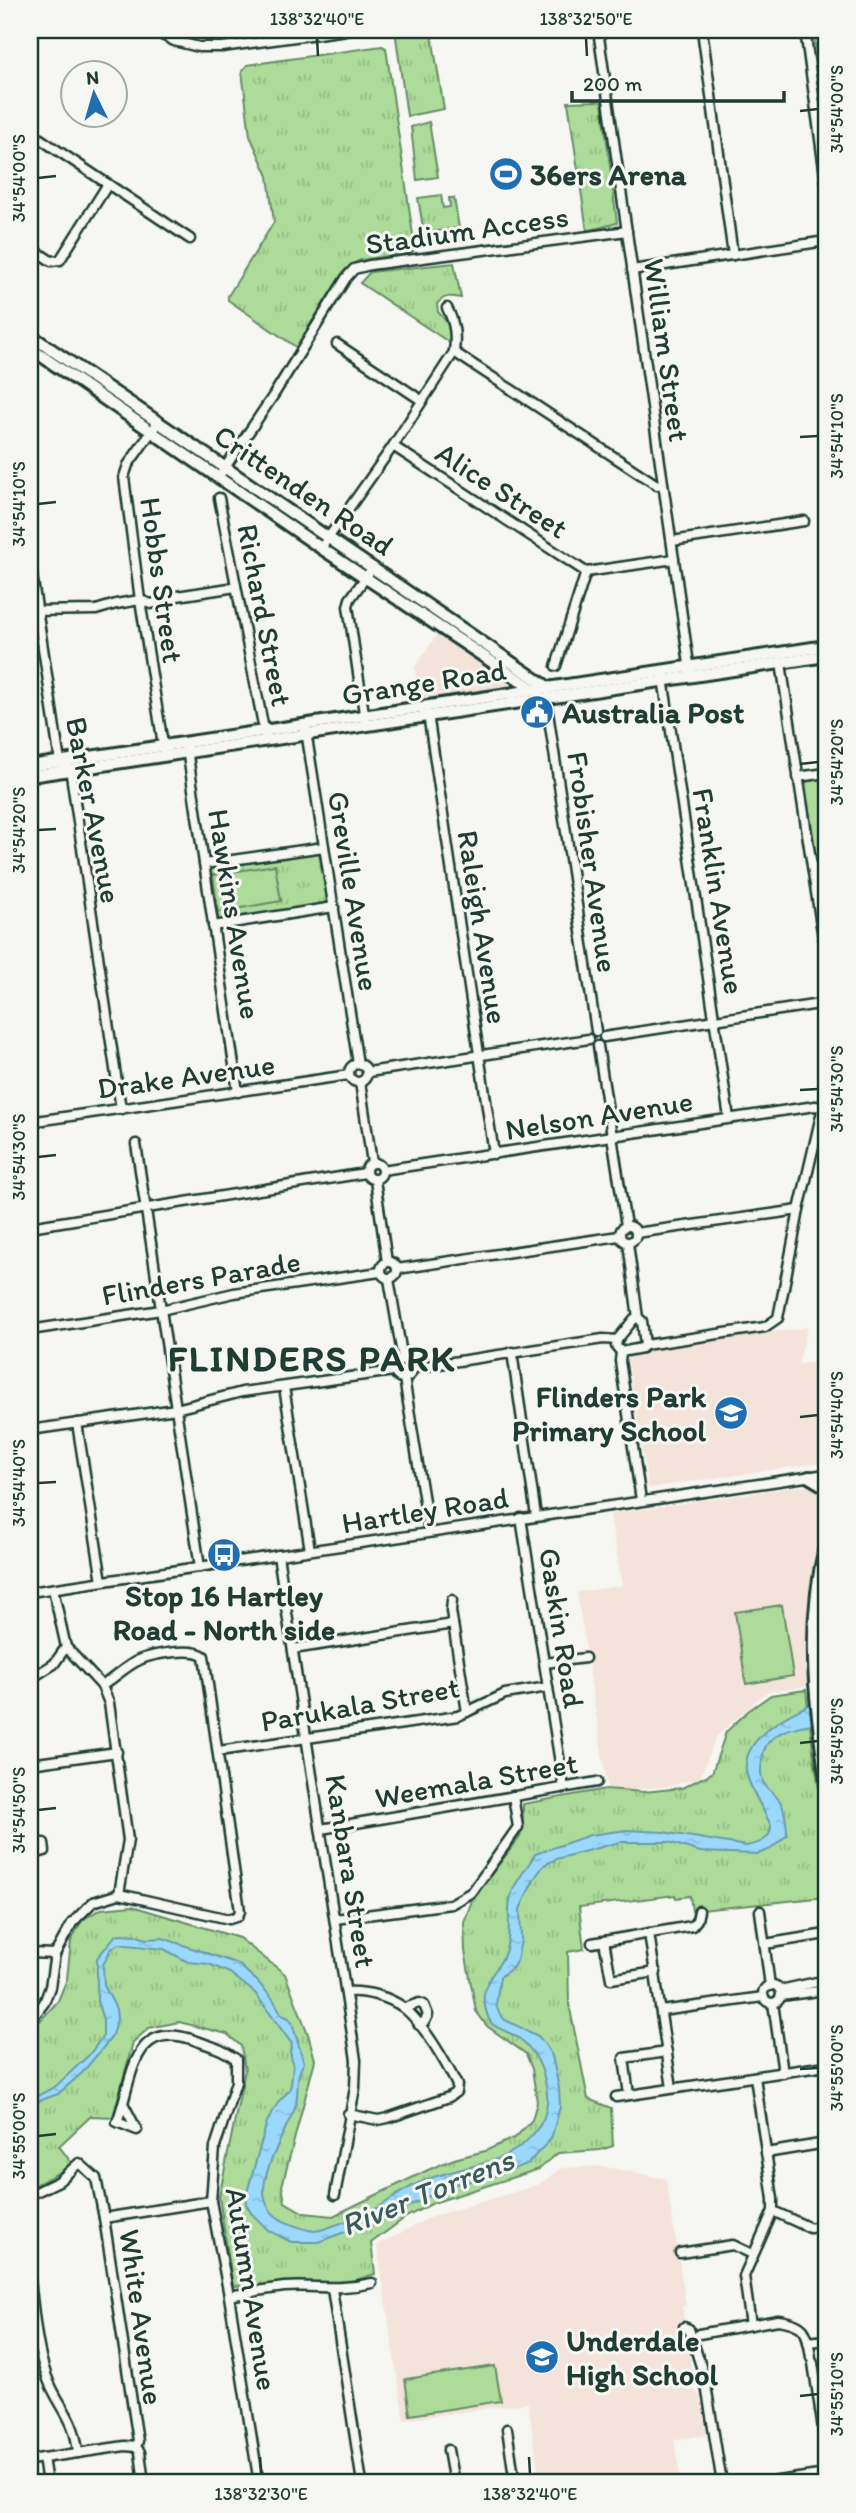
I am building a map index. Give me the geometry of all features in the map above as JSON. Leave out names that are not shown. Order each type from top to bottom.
[{"type":"main road","name":"Crittenden Road","points":[[30,335],[373,567],[548,693]]},
{"type":"main road","name":"Crittenden Road","points":[[30,348],[365,578],[535,690]]},
{"type":"main road","name":"Grange Road","points":[[690,672],[826,646]]},
{"type":"main road","name":"Grange Road","points":[[30,766],[187,748],[662,676],[826,656]]},
{"type":"main road","points":[[509,694],[517,685],[516,677]]},
{"type":"main road","name":"Grange Road","points":[[427,711],[535,690],[548,693]]},
{"type":"main road","name":"Grange Road","points":[[30,776],[70,771],[164,751]]},
{"type":"main road","points":[[809,1477],[826,1487]]},
{"type":"main road","points":[[826,1542],[814,1612],[812,1651],[826,1722]]},
{"type":"main road","points":[[826,1597],[819,1683],[821,1748],[826,1779]]},
{"type":"street","points":[[152,30],[174,41],[210,47],[347,30]]},
{"type":"street","name":"William Street","points":[[598,30],[690,672]]},
{"type":"street","points":[[702,30],[733,255]]},
{"type":"street","points":[[805,30],[826,183]]},
{"type":"street","points":[[30,131],[190,239]]},
{"type":"street","points":[[30,247],[51,261],[60,260],[108,184]]},
{"type":"street","name":"Stadium Access","points":[[218,478],[273,396],[322,314],[354,269],[627,231]]},
{"type":"street","points":[[632,270],[826,241]]},
{"type":"street","points":[[321,548],[393,446],[454,352],[453,319],[447,308]]},
{"type":"street","points":[[337,344],[421,400]]},
{"type":"street","points":[[454,352],[657,485],[663,484]]},
{"type":"street","name":"Hobbs Street","points":[[159,421],[128,465],[124,477],[164,751]]},
{"type":"street","name":"Alice Street","points":[[393,446],[586,572]]},
{"type":"street","name":"Richard Street","points":[[219,498],[265,736]]},
{"type":"street","points":[[672,541],[804,521]]},
{"type":"street","points":[[556,666],[586,572],[674,559]]},
{"type":"street","name":"Barker Avenue","points":[[30,561],[33,611],[60,762],[70,771],[121,1109]]},
{"type":"street","points":[[365,721],[348,606],[373,567]]},
{"type":"street","points":[[33,611],[96,610],[140,600],[151,604],[177,596],[236,587]]},
{"type":"street","points":[[781,663],[826,958]]},
{"type":"street","name":"Franklin Avenue","points":[[662,676],[729,1118]]},
{"type":"street","name":"Frobisher Avenue","points":[[548,693],[596,1031]]},
{"type":"street","name":"Raleigh Avenue","points":[[427,711],[494,1154]]},
{"type":"street","name":"Greville Avenue","points":[[306,730],[358,1064]]},
{"type":"street","name":"Hawkins Avenue","points":[[187,748],[238,1092]]},
{"type":"street","points":[[798,777],[826,773]]},
{"type":"street","points":[[204,864],[324,847]]},
{"type":"street","points":[[213,926],[334,907]]},
{"type":"street","points":[[604,1037],[826,1003]]},
{"type":"street","points":[[596,1031],[604,1037],[603,1044],[598,1046],[593,1045],[589,1039],[590,1034],[596,1031]]},
{"type":"street","points":[[368,1072],[589,1039]]},
{"type":"street","points":[[598,1046],[626,1226]]},
{"type":"street","points":[[358,1064],[364,1066],[368,1072],[360,1083],[354,1082],[349,1075],[351,1068],[358,1064]]},
{"type":"street","name":"Drake Avenue","points":[[30,1122],[349,1075]]},
{"type":"street","points":[[360,1083],[372,1163]]},
{"type":"street","points":[[621,1352],[645,1345],[765,1327],[778,1318],[826,1094]]},
{"type":"street","name":"Nelson Avenue","points":[[382,1170],[815,1105],[823,1107]]},
{"type":"street","points":[[136,1144],[200,1567]]},
{"type":"street","points":[[372,1163],[379,1165],[382,1170],[381,1176],[375,1180]]},
{"type":"street","points":[[365,1173],[372,1163]]},
{"type":"street","points":[[30,1227],[365,1173]]},
{"type":"street","points":[[365,1173],[375,1180]]},
{"type":"street","points":[[375,1180],[387,1262]]},
{"type":"street","points":[[636,1233],[799,1210]]},
{"type":"street","points":[[626,1226],[633,1228],[636,1233],[635,1239],[628,1242],[624,1242],[619,1236],[620,1230],[626,1226]]},
{"type":"street","points":[[397,1269],[619,1236]]},
{"type":"street","points":[[628,1242],[638,1318],[642,1321],[645,1345]]},
{"type":"street","points":[[387,1262],[394,1264],[397,1269],[396,1275],[389,1279],[380,1272],[381,1266],[387,1262]]},
{"type":"street","name":"Flinders Parade","points":[[30,1329],[161,1310],[234,1293],[380,1272]]},
{"type":"street","points":[[389,1279],[403,1360]]},
{"type":"street","points":[[638,1318],[634,1319],[617,1340],[616,1346],[621,1352],[641,1500]]},
{"type":"street","points":[[413,1368],[603,1339],[617,1340]]},
{"type":"street","points":[[512,1352],[536,1516]]},
{"type":"street","points":[[394,1371],[396,1363],[403,1360],[409,1362],[413,1368]]},
{"type":"street","points":[[394,1371],[404,1378],[411,1374],[413,1368]]},
{"type":"street","points":[[30,1430],[176,1409],[242,1392],[394,1371]]},
{"type":"street","points":[[404,1378],[429,1532]]},
{"type":"street","points":[[284,1387],[310,1550]]},
{"type":"street","points":[[77,1423],[102,1581]]},
{"type":"street","name":"Hartley Road","points":[[30,1592],[826,1474]]},
{"type":"street","name":"Gaskin Road","points":[[521,1518],[564,1787]]},
{"type":"street","name":"Kanbara Street","points":[[278,1555],[356,2060],[355,2088],[348,2114],[335,2195]]},
{"type":"street","points":[[53,1589],[66,1647],[102,1686],[109,1703],[128,1840],[119,1894]]},
{"type":"street","points":[[452,1600],[453,1624],[467,1712]]},
{"type":"street","points":[[293,1649],[453,1624]]},
{"type":"street","points":[[30,1679],[54,1664],[66,1647]]},
{"type":"street","points":[[30,2021],[44,2003],[50,1987],[55,1954],[72,1923],[93,1902],[119,1894],[229,1919],[238,1916],[240,1911],[219,1751],[205,1660],[201,1653],[195,1651],[140,1659],[102,1686]]},
{"type":"street","points":[[545,1663],[585,1658]]},
{"type":"street","name":"Parukala Street","points":[[219,1751],[457,1716],[505,1694],[548,1687]]},
{"type":"street","points":[[30,1764],[117,1752]]},
{"type":"street","name":"Weemala Street","points":[[321,1829],[597,1782]]},
{"type":"street","points":[[335,1919],[451,1904],[468,1896],[517,1827],[513,1796]]},
{"type":"street","points":[[30,1843],[44,1843],[46,1847],[45,1851],[30,1855]]},
{"type":"street","points":[[592,1943],[692,1926],[699,1911]]},
{"type":"street","points":[[760,1911],[770,1986],[780,1993],[826,1990]]},
{"type":"street","points":[[649,1933],[672,2088]]},
{"type":"street","points":[[765,1944],[826,1934]]},
{"type":"street","points":[[604,1941],[611,1979],[656,1972]]},
{"type":"street","points":[[30,1953],[55,1954]]},
{"type":"street","points":[[780,1993],[826,1980]]},
{"type":"street","points":[[763,1997],[765,1989],[770,1986]]},
{"type":"street","points":[[346,1992],[356,1991],[382,1998],[405,2008],[457,2085],[456,2092],[449,2097],[388,2118],[378,2120],[348,2114]]},
{"type":"street","points":[[763,1997],[767,2002],[773,2003],[778,2001],[780,1993]]},
{"type":"street","points":[[661,2011],[763,1997]]},
{"type":"street","points":[[405,2008],[419,2003],[424,2005],[428,2015],[419,2025]]},
{"type":"street","points":[[773,2003],[783,2073]]},
{"type":"street","name":"Autumn Avenue","points":[[124,2105],[139,2051],[154,2037],[175,2035],[224,2050],[236,2059],[236,2082],[215,2147],[211,2202],[259,2483]]},
{"type":"street","points":[[629,2095],[624,2058],[667,2052]]},
{"type":"street","points":[[616,2097],[826,2066]]},
{"type":"street","points":[[751,2325],[744,2276],[773,2211],[755,2077]]},
{"type":"street","points":[[766,2153],[826,2143]]},
{"type":"street","name":"White Avenue","points":[[30,2195],[59,2181],[79,2163],[96,2178],[138,2441],[136,2447],[140,2452],[145,2483]]},
{"type":"street","points":[[104,2218],[211,2202]]},
{"type":"street","points":[[773,2211],[810,2228],[826,2225]]},
{"type":"street","points":[[680,2253],[733,2245],[752,2254]]},
{"type":"street","points":[[30,2280],[47,2379],[71,2420],[78,2453]]},
{"type":"street","points":[[229,2296],[283,2287],[332,2289],[372,2283]]},
{"type":"street","points":[[332,2289],[362,2483]]},
{"type":"street","points":[[699,2334],[778,2320],[801,2326],[807,2334],[826,2449]]},
{"type":"street","points":[[684,2327],[689,2329],[705,2379],[722,2483]]},
{"type":"street","points":[[808,2342],[826,2340]]},
{"type":"street","points":[[507,2429],[515,2483]]},
{"type":"street","points":[[30,2460],[125,2446],[136,2447]]},
{"type":"street","points":[[448,2450],[454,2483]]},
{"type":"street","points":[[43,2458],[47,2483]]},
{"type":"street","points":[[764,2483],[826,2474]]},
{"type":"shaded area","points":[[438,633],[509,681],[508,687],[419,700],[415,667]]},
{"type":"shaded area","name":"Flinders Park Primary School","points":[[808,1327],[798,1364],[826,1361],[826,1462],[648,1488],[627,1354]]},
{"type":"shaded area","points":[[800,1486],[816,1487],[824,1496],[807,1623],[805,1667],[809,1686],[767,1692],[716,1737],[700,1778],[669,1786],[608,1792],[577,1592],[622,1586],[610,1514]]},
{"type":"shaded area","name":"Underdale High School","points":[[601,2166],[666,2179],[686,2305],[682,2306],[694,2389],[700,2396],[707,2435],[674,2440],[681,2483],[540,2483],[528,2403],[404,2420],[377,2245],[431,2217],[538,2185],[561,2168]]},
{"type":"green space","points":[[395,30],[431,30],[444,109],[407,116]]},
{"type":"green space","points":[[813,30],[826,30],[826,72],[819,73]]},
{"type":"green space","points":[[382,46],[386,48],[415,249],[411,253],[361,260],[344,271],[296,347],[228,300],[274,222],[268,176],[250,136],[242,71],[247,65]]},
{"type":"green space","points":[[568,102],[602,102],[617,223],[587,231]]},
{"type":"green space","points":[[429,122],[438,177],[417,180],[411,127]]},
{"type":"green space","points":[[441,195],[443,208],[450,207],[449,198],[454,198],[459,228],[424,233],[418,198]]},
{"type":"green space","points":[[454,263],[461,298],[448,297],[437,304],[438,312],[448,326],[450,343],[360,283],[370,272]]},
{"type":"green space","points":[[826,777],[826,935],[803,786],[809,779]]},
{"type":"green space","points":[[319,851],[328,903],[218,921],[210,869]]},
{"type":"green space","points":[[275,865],[281,901],[218,912],[213,875]]},
{"type":"green space","points":[[782,1605],[793,1676],[746,1684],[735,1612]]},
{"type":"green space","points":[[806,1690],[826,1831],[826,1897],[692,1911],[690,1896],[676,1898],[675,1895],[579,1907],[584,1949],[568,1952],[569,2004],[588,2099],[611,2108],[613,2146],[600,2150],[558,2153],[539,2169],[433,2203],[406,2217],[371,2243],[375,2274],[349,2282],[233,2286],[219,2197],[245,2070],[241,2046],[227,2034],[179,2022],[149,2028],[133,2042],[113,2117],[91,2116],[59,2146],[73,2165],[30,2188],[30,2027],[39,2022],[58,2001],[67,1979],[71,1941],[82,1920],[101,1909],[132,1906],[239,1938],[285,1974],[315,2060],[282,2186],[285,2202],[304,2213],[333,2216],[428,2170],[454,2159],[485,2151],[516,2137],[532,2120],[537,2102],[532,2069],[526,2054],[487,2026],[476,2011],[465,1951],[464,1922],[473,1898],[520,1837],[523,1804],[606,1789],[644,1792],[682,1788],[712,1773],[726,1732],[748,1711],[771,1695]]},
{"type":"green space","points":[[495,2366],[501,2401],[410,2415],[405,2379]]},
{"type":"water","name":"River Torrens","points":[[826,1697],[826,1722],[785,1730],[769,1741],[764,1750],[762,1779],[781,1803],[787,1831],[787,1835],[771,1849],[758,1854],[700,1852],[669,1842],[620,1842],[556,1859],[544,1865],[534,1879],[520,1909],[521,1940],[517,1960],[513,1967],[500,1977],[496,2005],[505,2020],[538,2036],[544,2043],[552,2056],[559,2088],[560,2107],[551,2139],[527,2164],[494,2176],[450,2185],[373,2225],[318,2242],[291,2242],[268,2230],[251,2213],[246,2204],[246,2196],[267,2122],[279,2101],[289,2091],[293,2066],[290,2051],[292,2044],[255,1993],[230,1973],[209,1964],[188,1962],[164,1949],[118,1944],[111,1949],[103,1965],[104,1985],[116,2009],[117,2019],[111,2038],[82,2073],[58,2094],[38,2101],[30,2110],[30,2100],[56,2086],[89,2055],[103,2036],[103,2020],[97,2001],[97,1958],[115,1936],[135,1935],[146,1939],[163,1938],[238,1964],[257,1981],[273,1999],[282,2015],[292,2023],[304,2063],[298,2077],[294,2109],[268,2168],[265,2182],[264,2195],[268,2207],[277,2217],[305,2229],[320,2230],[368,2212],[435,2176],[500,2158],[514,2151],[528,2140],[545,2115],[545,2079],[528,2047],[517,2037],[492,2024],[486,2012],[484,1994],[506,1950],[512,1894],[535,1854],[590,1835],[626,1830],[663,1832],[746,1846],[763,1840],[769,1835],[771,1826],[748,1778],[747,1757],[762,1734],[774,1724]]},
{"type":"place","name":"36ers Arena","points":[[506,174]]},
{"type":"place","name":"Australia Post","points":[[537,712]]},
{"type":"place","name":"Flinders Park Primary School","points":[[731,1413]]},
{"type":"place","name":"Stop 16 Hartley Road - North side","points":[[224,1555]]},
{"type":"place","name":"Underdale High School","points":[[542,2357]]},
{"type":"district","name":"FLINDERS PARK","points":[[312,1358]]}]
